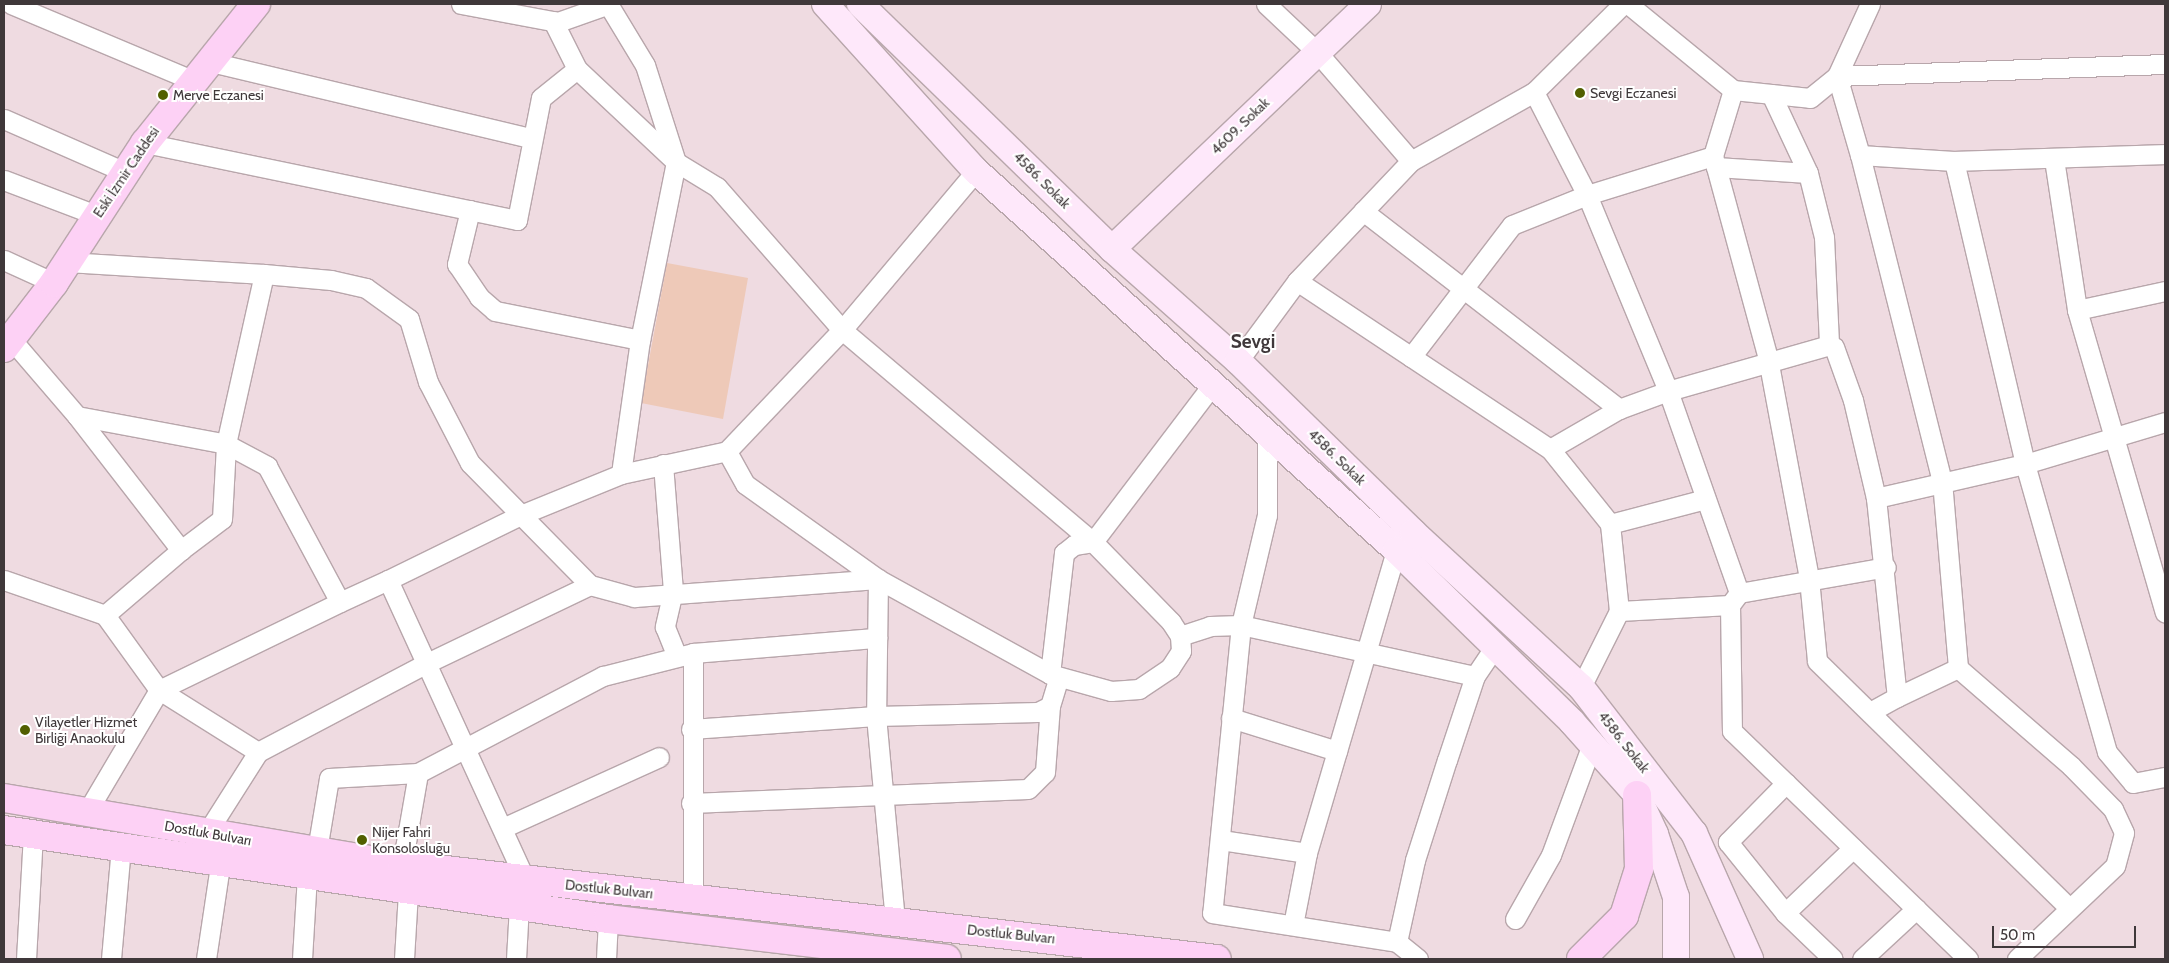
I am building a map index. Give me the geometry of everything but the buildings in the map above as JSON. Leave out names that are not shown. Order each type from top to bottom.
[{"type":"main road","name":"Eski İzmir Caddesi","points":[[7,343],[60,273],[144,142],[178,98],[204,72],[256,4]]},
{"type":"main road","name":"4586. Sokak","points":[[825,4],[976,171],[1396,550],[1592,744],[1637,795],[1676,897],[1676,959]]},
{"type":"main road","name":"4586. Sokak","points":[[860,4],[1112,249],[1238,361],[1413,532],[1581,687],[1694,833],[1750,959]]},
{"type":"main road","name":"4609. Sokak","points":[[1112,249],[1368,4]]},
{"type":"main road","points":[[1581,959],[1624,916],[1639,869],[1637,795]]},
{"type":"main road","name":"Dostluk Bulvarı","points":[[4,798],[88,810],[206,834],[317,850],[405,878]]},
{"type":"main road","name":"Dostluk Bulvarı","points":[[4,830],[121,847],[220,865],[307,876],[405,878],[522,892],[693,898],[1217,959]]},
{"type":"main road","name":"Dostluk Bulvarı","points":[[522,892],[608,919],[854,953],[946,959]]},
{"type":"street","points":[[12,4],[204,72],[531,138]]},
{"type":"street","points":[[461,4],[553,21],[609,4],[645,65],[676,162],[640,340],[621,474]]},
{"type":"street","points":[[1266,4],[1317,52],[1411,160]]},
{"type":"street","points":[[1238,361],[1297,281],[1411,160],[1534,92],[1623,4]]},
{"type":"street","points":[[1628,4],[1733,90],[1810,98],[1837,76],[1870,4]]},
{"type":"street","points":[[553,21],[577,69],[676,162],[718,187],[842,330],[1093,542],[1180,636],[1181,651],[1170,668],[1139,689],[1111,691],[1054,676],[878,578],[745,484],[727,451]]},
{"type":"street","points":[[1837,76],[2165,64]]},
{"type":"street","points":[[144,142],[517,220],[540,98],[577,69]]},
{"type":"street","points":[[1837,76],[1860,155],[1942,481],[1958,668],[2071,766],[2113,809],[2124,833],[2115,866],[2068,907],[2017,959]]},
{"type":"street","points":[[1733,90],[1715,162],[1768,359],[1809,579],[1817,661],[2068,907]]},
{"type":"street","points":[[1534,92],[1588,195],[1668,391],[1705,499],[1734,599],[1732,731],[1968,959]]},
{"type":"street","points":[[1771,94],[1808,173],[1824,237],[1829,345]]},
{"type":"street","points":[[4,119],[125,172]]},
{"type":"street","points":[[1860,155],[1954,161],[2165,154]]},
{"type":"street","points":[[2054,159],[2077,310],[2112,437],[2165,612]]},
{"type":"street","points":[[1954,161],[2025,464],[2107,752],[2133,783],[2165,777]]},
{"type":"street","points":[[1411,357],[1512,225],[1588,195],[1715,162],[1808,173]]},
{"type":"street","points":[[88,810],[159,690],[523,514],[621,474],[727,451],[842,330],[976,171]]},
{"type":"street","points":[[4,180],[96,215]]},
{"type":"street","points":[[470,210],[457,264],[479,297],[495,311],[640,340]]},
{"type":"street","points":[[1363,211],[1464,286],[1619,409]]},
{"type":"street","points":[[4,260],[60,273],[264,274],[366,288],[409,319],[428,382],[470,463],[523,514],[590,585],[634,597],[674,591],[878,578]]},
{"type":"street","points":[[105,615],[222,519],[226,444],[264,274]]},
{"type":"street","points":[[1297,281],[1550,450],[1610,524],[1619,611],[1581,687]]},
{"type":"street","points":[[2077,310],[2165,291]]},
{"type":"street","points":[[7,343],[78,416],[182,550]]},
{"type":"street","points":[[1550,450],[1619,409],[1668,391],[1768,359],[1829,345],[1834,347],[1853,400],[1876,498],[1886,567],[1897,697]]},
{"type":"street","points":[[691,803],[886,792],[1028,789],[1045,772],[1062,560],[1074,545],[1093,542],[1212,385]]},
{"type":"street","points":[[78,416],[226,444],[267,466],[340,602]]},
{"type":"street","points":[[1876,498],[1942,481],[2025,464],[2165,422]]},
{"type":"street","points":[[1267,432],[1267,515],[1241,625],[1212,913],[1397,942],[1418,959]]},
{"type":"street","points":[[663,464],[674,591],[665,627],[686,655],[691,729],[693,898]]},
{"type":"street","points":[[1610,524],[1705,499]]},
{"type":"street","points":[[1293,925],[1307,854],[1396,550]]},
{"type":"street","points":[[1619,611],[1734,599],[1809,579],[1886,567]]},
{"type":"street","points":[[878,578],[876,716],[886,792],[895,922]]},
{"type":"street","points":[[4,580],[105,615],[159,690],[258,752]]},
{"type":"street","points":[[388,580],[425,664],[467,745],[505,827],[522,892],[516,959]]},
{"type":"street","points":[[206,834],[258,752],[425,664],[590,585]]},
{"type":"street","points":[[1180,636],[1210,626],[1241,625],[1475,676]]},
{"type":"street","points":[[317,850],[329,778],[418,773],[467,745],[603,676],[686,655],[877,638]]},
{"type":"street","points":[[1397,942],[1416,860],[1475,676],[1494,646]]},
{"type":"street","points":[[1870,712],[1958,668]]},
{"type":"street","points":[[691,729],[876,716],[1038,712],[1050,706]]},
{"type":"street","points":[[1231,718],[1337,751]]},
{"type":"street","points":[[1515,919],[1551,855],[1592,744]]},
{"type":"street","points":[[505,827],[659,757]]},
{"type":"street","points":[[404,959],[405,878],[418,773]]},
{"type":"street","points":[[1786,783],[1728,842],[1785,912],[1832,959]]},
{"type":"street","points":[[26,959],[33,835]]},
{"type":"street","points":[[1220,840],[1307,854]]},
{"type":"street","points":[[111,959],[121,847]]},
{"type":"street","points":[[1785,912],[1853,848]]},
{"type":"street","points":[[206,959],[220,865]]},
{"type":"street","points":[[302,959],[307,876]]},
{"type":"street","points":[[1862,959],[1916,909]]},
{"type":"street","points":[[606,959],[608,919]]},
{"type":"shaded area","points":[[667,263],[748,278],[723,419],[641,403]]},
{"type":"place","name":"Sevgi Eczanesi","points":[[1580,93]]},
{"type":"place","name":"Merve Eczanesi","points":[[163,95]]},
{"type":"place","name":"Vilayetler Hizmet Birliği Anaokulu","points":[[25,730]]},
{"type":"place","name":"Nijer Fahri Konsolosluğu","points":[[362,840]]},
{"type":"district","name":"Sevgi","points":[[1253,342]]}]
